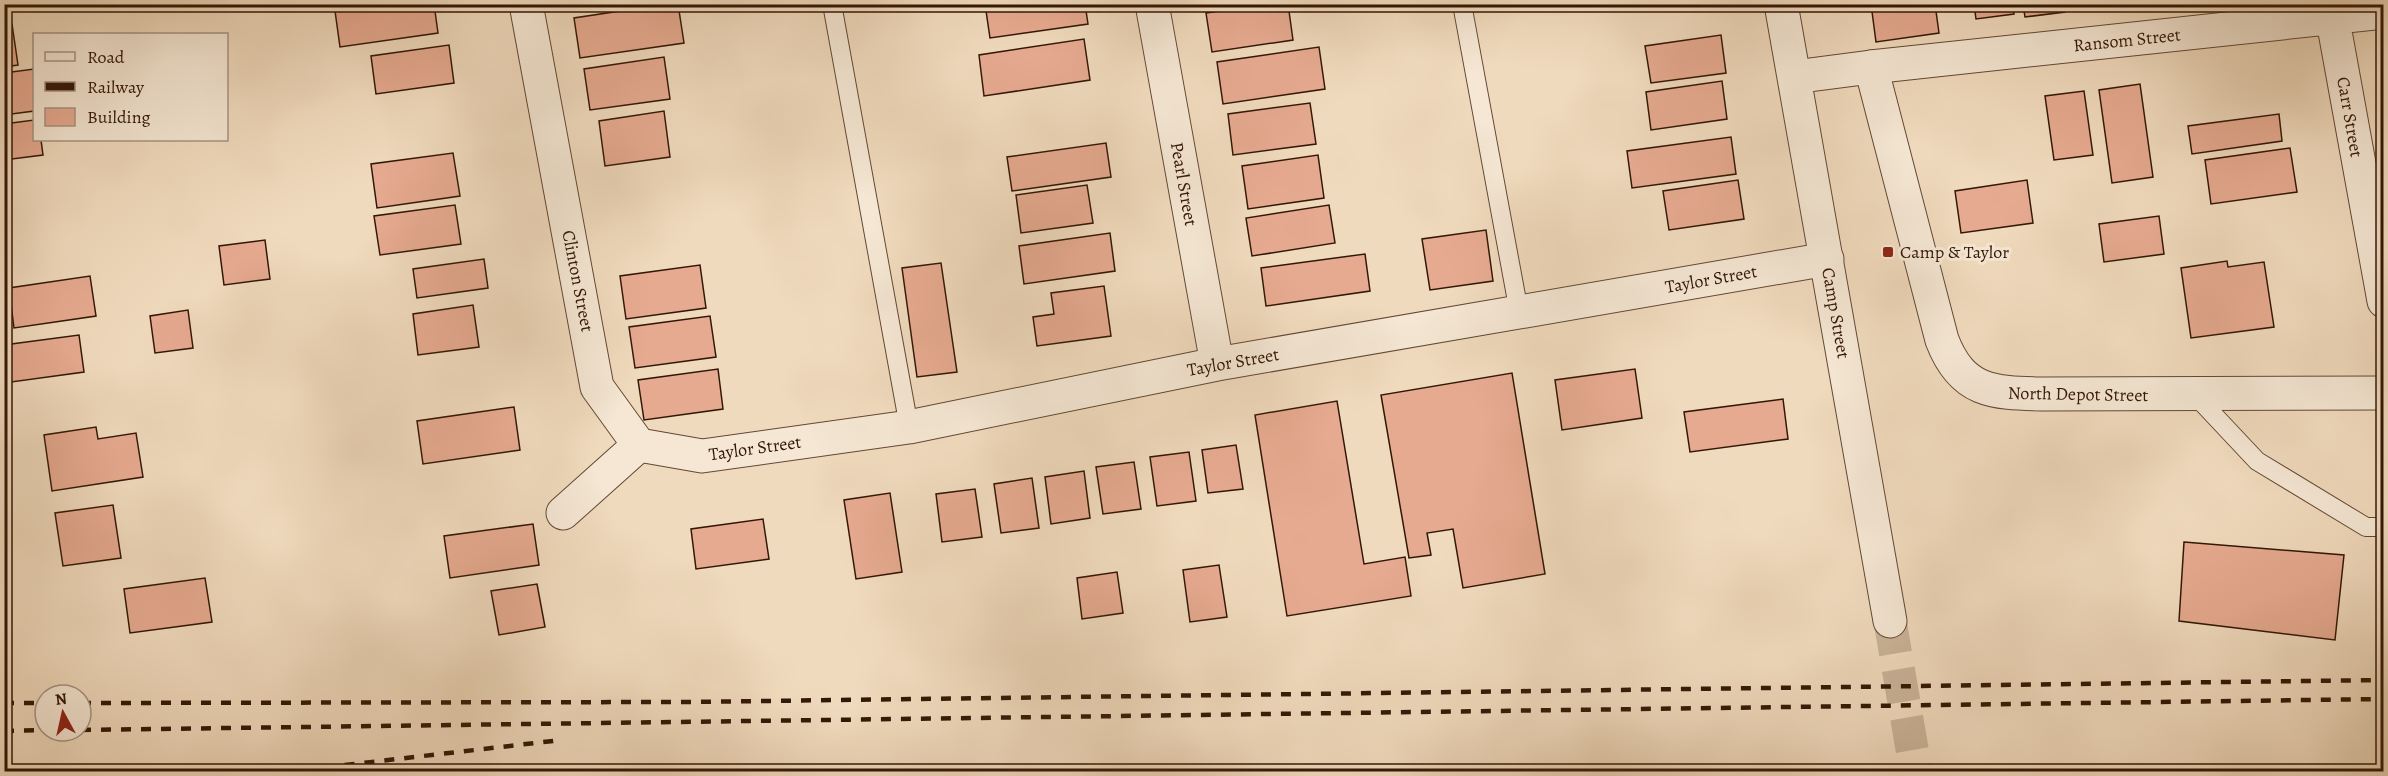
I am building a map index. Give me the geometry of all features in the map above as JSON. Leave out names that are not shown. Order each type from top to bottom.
[{"type":"street","name":"Clinton Street","points":[[526,4],[597,387],[639,445]]},
{"type":"street","name":"Pearl Street","points":[[1152,4],[1217,364]]},
{"type":"street","name":"Camp Street","points":[[1781,4],[1890,621]]},
{"type":"street","name":"Ransom Street","points":[[1871,67],[2331,11],[2384,12]]},
{"type":"street","name":"Carr Street","points":[[2331,11],[2384,301]]},
{"type":"street","points":[[1794,77],[1871,67]]},
{"type":"street","name":"North Depot Street","points":[[1871,67],[1934,316],[1946,350],[1959,371],[1978,386],[2004,393],[2195,395],[2384,393]]},
{"type":"street","name":"Taylor Street","points":[[639,445],[702,456],[909,427],[1217,364],[1827,259]]},
{"type":"street","points":[[563,513],[639,445]]},
{"type":"lane","points":[[832,4],[909,427]]},
{"type":"lane","points":[[1462,4],[1519,312]]},
{"type":"lane","points":[[2195,395],[2257,460],[2366,527],[2384,527]]},
{"type":"building","points":[[382,4],[434,4],[438,33],[340,47],[335,11]]},
{"type":"building","points":[[678,4],[684,43],[580,58],[574,18]]},
{"type":"building","points":[[985,4],[1085,4],[1088,24],[990,38]]},
{"type":"building","points":[[1268,4],[1288,4],[1293,40],[1212,52],[1206,13]]},
{"type":"building","points":[[1871,4],[1935,4],[1939,33],[1876,42]]},
{"type":"building","points":[[1974,4],[2013,4],[2014,14],[1976,19]]},
{"type":"building","points":[[2023,4],[2064,4],[2065,12],[2025,17]]},
{"type":"building","points":[[2076,4],[2119,4],[2119,5],[2077,11]]},
{"type":"building","points":[[12,24],[18,65],[4,67],[4,25]]},
{"type":"building","points":[[1721,35],[1726,73],[1651,83],[1645,46]]},
{"type":"building","points":[[1084,39],[1090,80],[984,96],[979,55]]},
{"type":"building","points":[[449,45],[454,83],[376,94],[371,56]]},
{"type":"building","points":[[1319,47],[1325,89],[1223,104],[1217,62]]},
{"type":"building","points":[[664,57],[670,99],[590,110],[584,69]]},
{"type":"building","points":[[33,69],[33,111],[4,115],[4,73]]},
{"type":"building","points":[[1722,81],[1727,119],[1651,130],[1646,92]]},
{"type":"building","points":[[2140,84],[2153,177],[2112,183],[2099,90]]},
{"type":"building","points":[[2084,91],[2093,155],[2054,160],[2045,96]]},
{"type":"building","points":[[1310,103],[1316,144],[1233,155],[1228,114]]},
{"type":"building","points":[[664,111],[670,157],[605,166],[599,121]]},
{"type":"building","points":[[2279,114],[2282,141],[2192,154],[2188,126]]},
{"type":"building","points":[[33,120],[33,141],[41,141],[43,155],[4,160],[4,124]]},
{"type":"building","points":[[1731,137],[1736,174],[1632,188],[1627,151]]},
{"type":"building","points":[[1106,143],[1111,177],[1012,191],[1007,157]]},
{"type":"building","points":[[2290,148],[2297,192],[2211,204],[2205,160]]},
{"type":"building","points":[[453,153],[460,196],[377,208],[371,164]]},
{"type":"building","points":[[1318,155],[1324,198],[1248,209],[1242,166]]},
{"type":"building","points":[[1738,180],[1744,219],[1669,230],[1663,191]]},
{"type":"building","points":[[2027,180],[2033,223],[1961,233],[1955,191]]},
{"type":"building","points":[[1087,185],[1093,223],[1021,233],[1016,195]]},
{"type":"building","points":[[455,205],[461,244],[380,255],[374,216]]},
{"type":"building","points":[[1329,205],[1335,243],[1252,256],[1246,218]]},
{"type":"building","points":[[2159,216],[2164,254],[2104,262],[2099,224]]},
{"type":"building","points":[[1486,230],[1493,281],[1430,290],[1422,239]]},
{"type":"building","points":[[1110,233],[1115,271],[1024,284],[1019,246]]},
{"type":"building","points":[[265,240],[270,279],[224,285],[219,246]]},
{"type":"building","points":[[1365,254],[1370,291],[1266,306],[1261,268]]},
{"type":"building","points":[[484,259],[488,288],[417,298],[413,269]]},
{"type":"building","points":[[2227,261],[2228,267],[2264,262],[2274,327],[2191,338],[2181,268]]},
{"type":"building","points":[[941,263],[957,372],[917,377],[902,268]]},
{"type":"building","points":[[700,265],[706,308],[626,319],[620,276]]},
{"type":"building","points":[[90,276],[96,316],[14,328],[9,288]]},
{"type":"building","points":[[1104,286],[1111,336],[1037,346],[1033,317],[1054,314],[1051,293]]},
{"type":"building","points":[[473,305],[479,347],[418,355],[413,314]]},
{"type":"building","points":[[188,310],[193,348],[155,353],[150,316]]},
{"type":"building","points":[[710,316],[716,357],[635,368],[629,327]]},
{"type":"building","points":[[79,335],[84,372],[4,383],[4,345]]},
{"type":"building","points":[[718,369],[723,409],[644,420],[638,380]]},
{"type":"building","points":[[1635,369],[1642,418],[1562,430],[1555,380]]},
{"type":"building","points":[[1512,373],[1545,574],[1463,588],[1453,529],[1427,533],[1431,555],[1409,558],[1381,395]]},
{"type":"building","points":[[1783,399],[1788,439],[1690,452],[1684,412]]},
{"type":"building","points":[[1337,401],[1364,564],[1405,557],[1411,596],[1287,616],[1255,415]]},
{"type":"building","points":[[514,407],[520,450],[423,464],[417,421]]},
{"type":"building","points":[[96,427],[98,439],[136,433],[143,477],[52,491],[44,435]]},
{"type":"building","points":[[1236,445],[1243,489],[1208,493],[1202,450]]},
{"type":"building","points":[[1189,452],[1196,501],[1157,506],[1150,457]]},
{"type":"building","points":[[1134,462],[1141,509],[1103,514],[1096,467]]},
{"type":"building","points":[[1084,471],[1090,518],[1051,524],[1045,477]]},
{"type":"building","points":[[1032,478],[1039,528],[1001,533],[994,484]]},
{"type":"building","points":[[975,489],[982,537],[942,542],[936,494]]},
{"type":"building","points":[[890,493],[902,572],[856,579],[844,500]]},
{"type":"building","points":[[113,505],[121,558],[63,566],[55,513]]},
{"type":"building","points":[[763,519],[769,559],[696,569],[691,529]]},
{"type":"building","points":[[533,524],[539,565],[450,578],[444,536]]},
{"type":"building","points":[[2184,542],[2344,555],[2335,640],[2179,621]]},
{"type":"building","points":[[1219,565],[1227,617],[1190,622],[1183,570]]},
{"type":"building","points":[[1117,572],[1123,613],[1082,619],[1077,578]]},
{"type":"building","points":[[205,578],[212,622],[130,633],[124,589]]},
{"type":"building","points":[[537,584],[545,627],[499,635],[491,591]]},
{"type":"tunnel","points":[[1890,621],[1916,772]]},
{"type":"railway","points":[[93,703],[685,702],[2384,680]]},
{"type":"railway","points":[[93,730],[2384,699]]},
{"type":"railway","points":[[4,703],[33,703]]},
{"type":"railway","points":[[4,731],[33,730]]},
{"type":"railway","points":[[285,772],[561,740]]},
{"type":"place","name":"Camp & Taylor","points":[[1888,252]]}]
